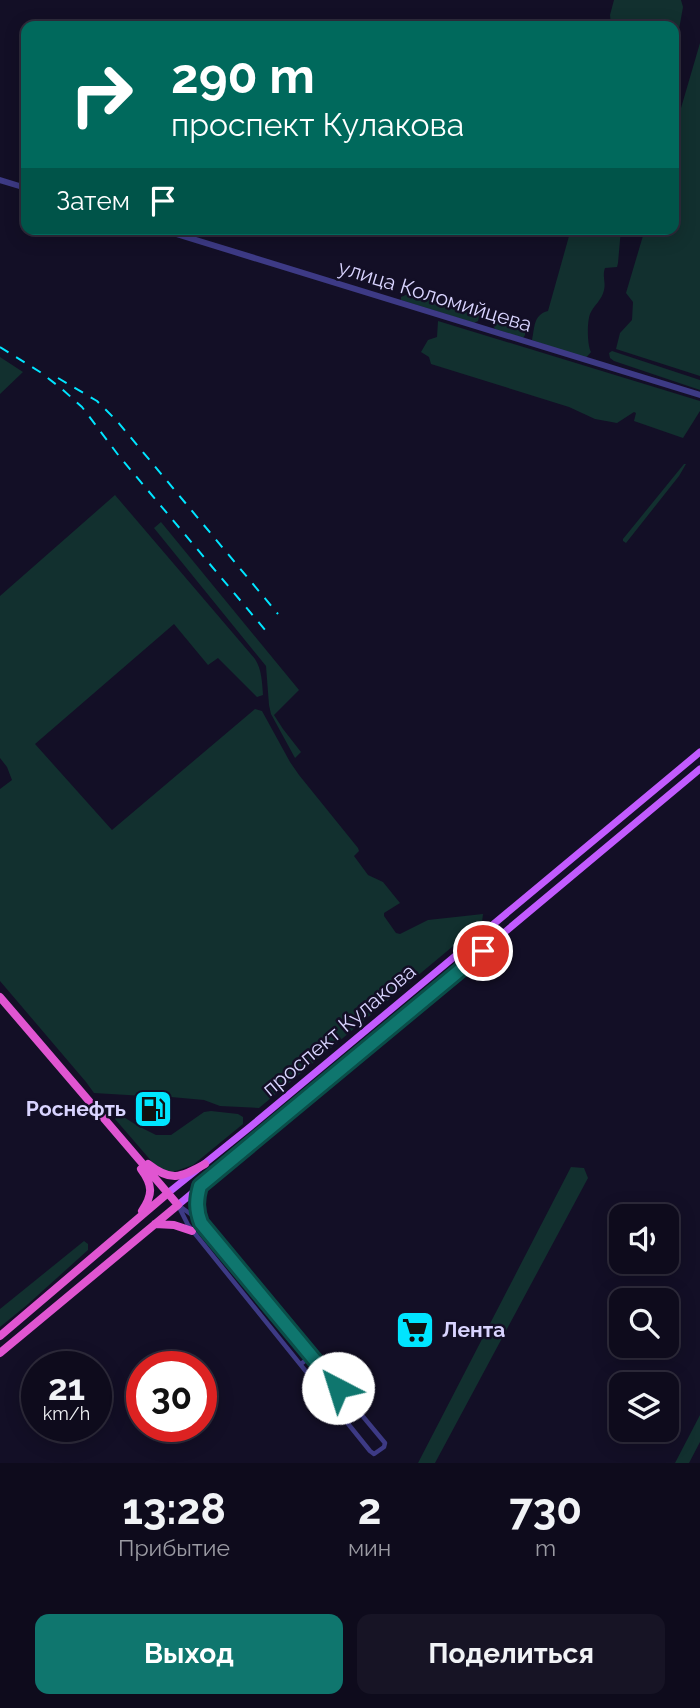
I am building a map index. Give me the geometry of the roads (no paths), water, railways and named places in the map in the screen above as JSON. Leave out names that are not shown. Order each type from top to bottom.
[{"type":"highway","points":[[0,997],[178,1205]]},
{"type":"highway","points":[[139,1160],[166,1176],[181,1175],[205,1164]]},
{"type":"highway","points":[[125,1231],[150,1198],[151,1186],[139,1160]]},
{"type":"highway","name":"проспект Кулакова","points":[[0,1336],[168,1193]]},
{"type":"highway","name":"проспект Кулакова","points":[[0,1353],[178,1205]]},
{"type":"highway","points":[[155,1224],[174,1224],[192,1231]]},
{"type":"main road","name":"проспект Кулакова","points":[[168,1193],[700,752]]},
{"type":"main road","name":"проспект Кулакова","points":[[178,1205],[700,769]]},
{"type":"main road","points":[[200,1186],[196,1205],[201,1223]]},
{"type":"street","points":[[0,180],[21,186]]},
{"type":"street","name":"улица Коломийцева","points":[[179,235],[700,396]]},
{"type":"street","points":[[178,1205],[201,1223],[385,1443],[384,1447],[373,1454],[192,1231],[178,1205]]},
{"type":"street","points":[[301,1364],[312,1356]]},
{"type":"street","points":[[340,1413],[352,1404]]},
{"type":"railway","points":[[0,347],[40,372],[82,407],[119,456],[266,631]]},
{"type":"railway","points":[[58,378],[97,401],[117,421],[278,614]]},
{"type":"place","name":"Роснефть","points":[[153,1109]]},
{"type":"place","name":"Лента","points":[[415,1330]]}]
